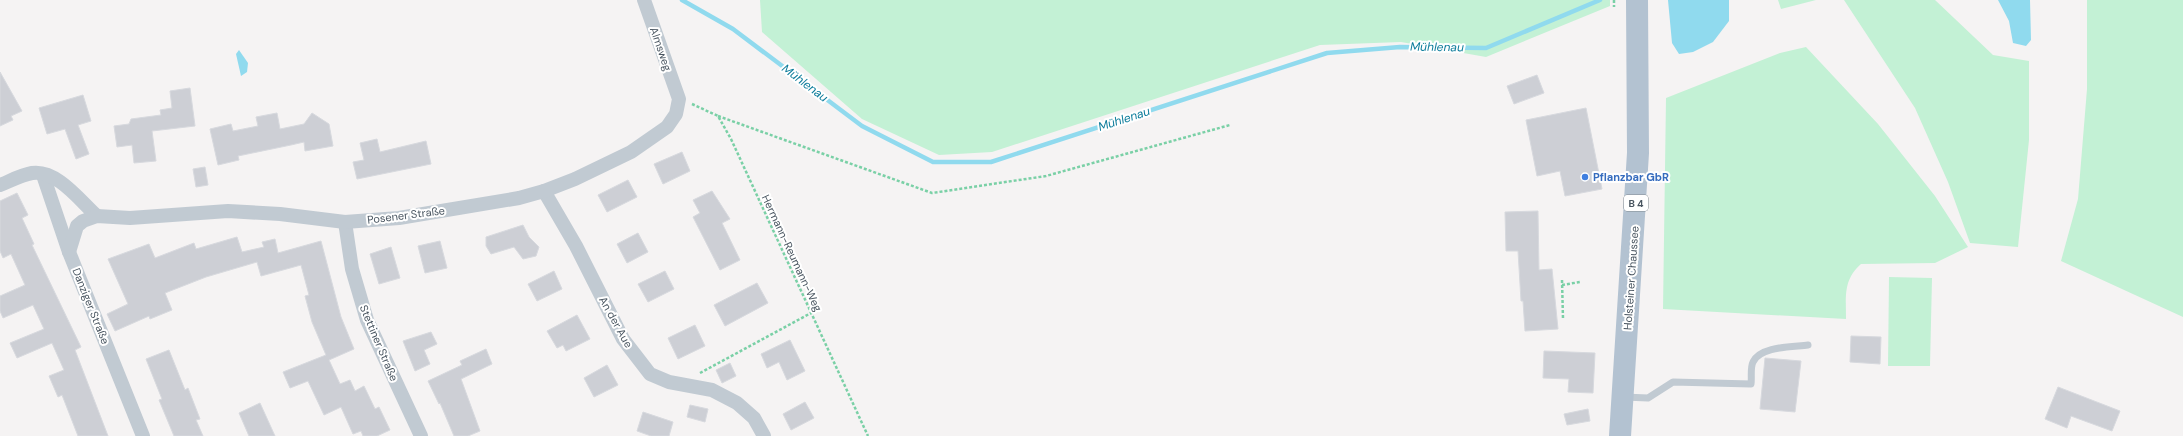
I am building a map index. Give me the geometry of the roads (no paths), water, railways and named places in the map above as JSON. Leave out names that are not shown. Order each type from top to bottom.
[{"type":"main road","name":"Holsteiner Chaussee","points":[[1620,436],[1638,153],[1637,4]]},
{"type":"street","name":"Almsweg","points":[[644,0],[678,99]]},
{"type":"street","name":"Posener Straße","points":[[69,252],[77,226],[83,221],[97,216],[130,218],[228,211],[280,214],[345,222],[399,218],[519,198],[544,191],[611,162],[647,141],[666,127],[676,114],[678,99]]},
{"type":"street","points":[[0,185],[34,173],[43,175],[64,183],[97,216]]},
{"type":"street","name":"Danziger Straße","points":[[43,175],[69,252],[143,436]]},
{"type":"street","name":"An der Aue","points":[[544,191],[576,246],[623,339],[650,374],[669,382],[684,386],[712,390],[737,403],[754,418],[764,436]]},
{"type":"street","name":"Stettiner Straße","points":[[345,222],[352,269],[368,320],[421,436]]},
{"type":"lane","points":[[1622,397],[1648,398],[1673,382],[1751,384],[1752,363],[1757,356],[1765,351],[1808,345]]},
{"type":"water","points":[[1668,0],[1729,0],[1729,21],[1713,42],[1693,52],[1679,54],[1672,43]]},
{"type":"water","points":[[1998,0],[2030,0],[2031,40],[2026,46],[2013,43],[2009,21]]},
{"type":"water","points":[[239,50],[248,63],[247,72],[241,76],[236,54]]},
{"type":"waterway","name":"Mühlenau","points":[[682,0],[733,29],[862,126],[933,162],[991,162],[1327,53],[1400,47],[1486,48],[1600,0]]},
{"type":"place","name":"Pflanzbar GbR","points":[[1585,177]]}]
